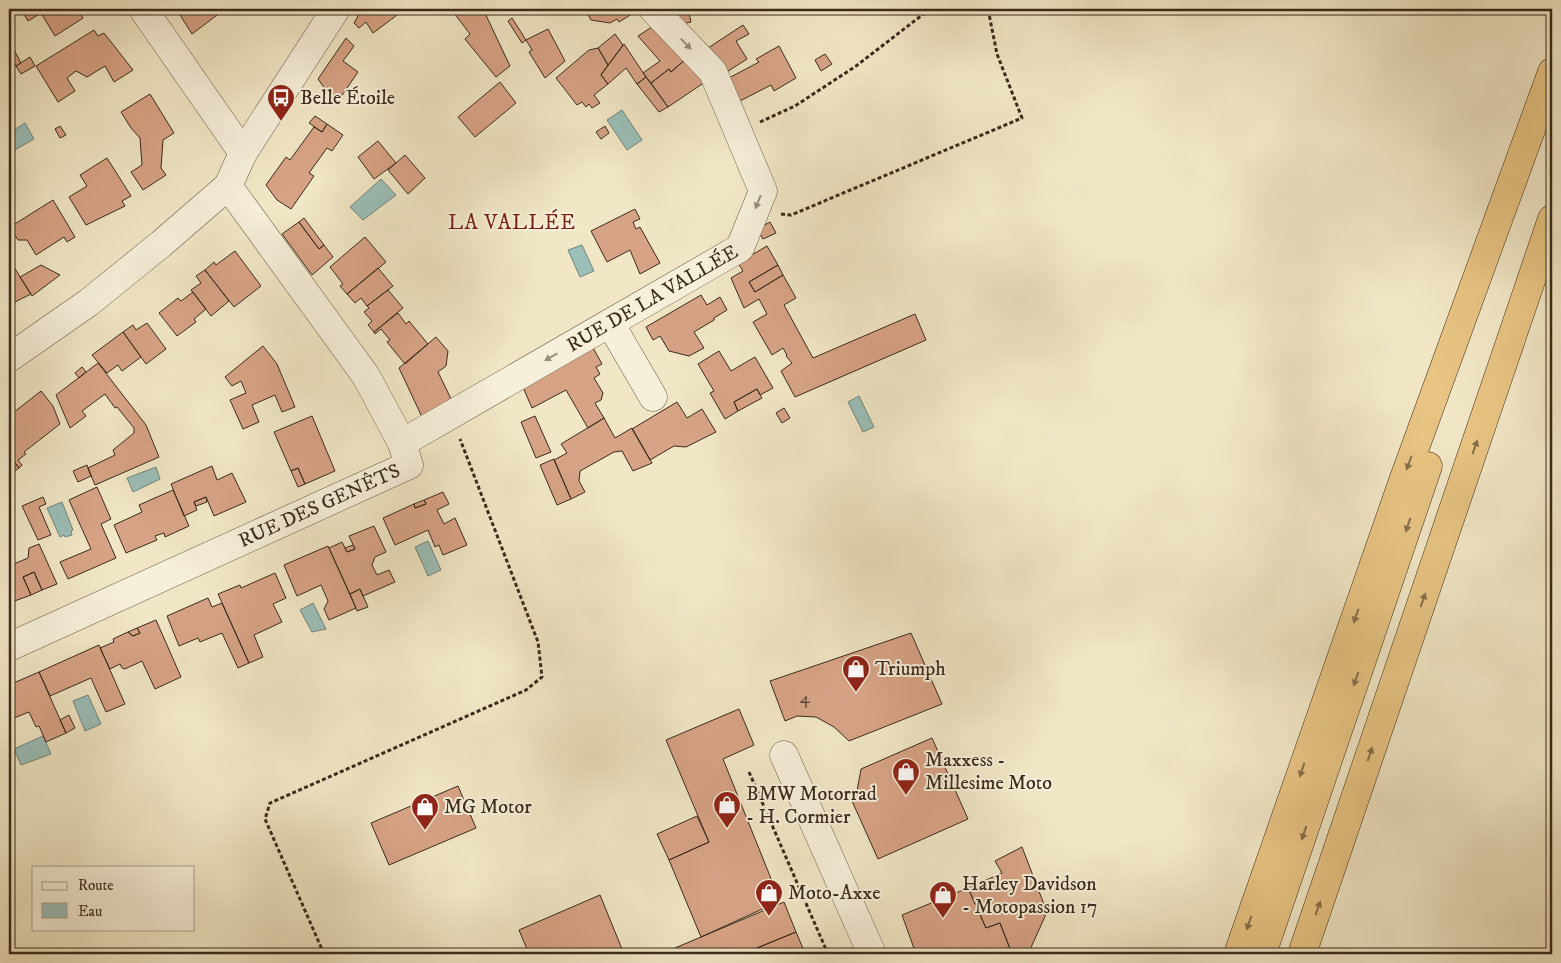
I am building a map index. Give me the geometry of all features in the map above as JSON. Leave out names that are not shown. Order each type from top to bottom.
[{"type":"highway","points":[[1238,954],[1404,478],[1552,72]]},
{"type":"highway","points":[[1262,954],[1419,493],[1552,79]]},
{"type":"highway","points":[[1302,954],[1552,219]]},
{"type":"street","points":[[143,9],[243,153]]},
{"type":"street","points":[[9,358],[88,303],[161,244],[228,186],[243,153],[336,9]]},
{"type":"street","name":"RUE DE LA VALLÉE","points":[[402,443],[740,248],[763,191],[713,72],[653,9]]},
{"type":"street","name":"RUE DES GENÊTS","points":[[9,647],[409,465],[402,443],[366,376],[228,186]]},
{"type":"street","points":[[610,324],[653,397]]},
{"type":"street","points":[[784,755],[872,954]]},
{"type":"path","points":[[738,132],[794,106],[856,66],[930,9]]},
{"type":"path","points":[[754,212],[791,215],[1022,118],[997,54],[988,9]]},
{"type":"path","points":[[324,954],[265,819],[270,803],[526,690],[542,677],[538,642],[450,415]]},
{"type":"path","points":[[749,772],[828,954]]},
{"type":"water","points":[[622,110],[642,140],[627,150],[607,120]]},
{"type":"water","points":[[25,123],[34,139],[13,151],[9,146],[9,133]]},
{"type":"water","points":[[381,179],[396,195],[363,220],[350,207]]},
{"type":"water","points":[[582,245],[594,271],[580,277],[568,250]]},
{"type":"water","points":[[859,396],[874,427],[863,432],[848,402]]},
{"type":"water","points":[[156,467],[160,479],[133,492],[127,478]]},
{"type":"water","points":[[62,502],[73,530],[71,531],[72,535],[65,537],[64,535],[60,537],[47,508]]},
{"type":"water","points":[[428,541],[441,570],[428,576],[415,547]]},
{"type":"water","points":[[313,603],[326,629],[312,632],[300,610]]},
{"type":"water","points":[[88,695],[101,724],[85,731],[73,701]]},
{"type":"water","points":[[43,736],[51,754],[21,765],[14,749]]},
{"type":"building","points":[[21,9],[77,9],[83,18],[55,36],[41,13],[28,21]]},
{"type":"building","points":[[225,9],[192,34],[177,10]]},
{"type":"building","points":[[362,9],[405,9],[373,33],[366,22],[359,28],[354,23]]},
{"type":"building","points":[[451,9],[483,9],[510,66],[496,77],[465,39],[470,34]]},
{"type":"building","points":[[585,9],[640,9],[619,22],[617,19],[610,23],[591,20]]},
{"type":"building","points":[[688,9],[691,22],[677,25],[671,19]]},
{"type":"building","points":[[512,18],[526,40],[522,43],[508,21]]},
{"type":"building","points":[[655,25],[688,57],[671,72],[669,69],[651,83],[643,73],[660,61],[638,36]]},
{"type":"building","points":[[743,25],[749,34],[736,41],[747,59],[722,75],[702,52]]},
{"type":"building","points":[[548,29],[565,61],[545,78],[529,52],[532,50],[526,40]]},
{"type":"building","points":[[94,30],[98,36],[104,33],[133,70],[114,82],[105,66],[87,77],[76,71],[67,78],[75,91],[58,102],[36,66]]},
{"type":"building","points":[[615,34],[623,45],[608,65],[598,48]]},
{"type":"building","points":[[346,38],[354,46],[343,61],[358,72],[336,104],[318,79]]},
{"type":"building","points":[[624,44],[646,77],[637,84],[626,68],[608,84],[601,75]]},
{"type":"building","points":[[12,46],[21,63],[16,66],[9,54],[9,48]]},
{"type":"building","points":[[779,46],[796,78],[774,91],[771,85],[738,102],[725,80],[759,62],[756,59]]},
{"type":"building","points":[[598,48],[608,65],[601,75],[608,84],[594,95],[600,103],[592,108],[589,104],[586,107],[582,102],[577,105],[556,78],[589,50]]},
{"type":"building","points":[[825,54],[832,64],[821,71],[815,60]]},
{"type":"building","points":[[30,57],[35,66],[21,74],[16,66]]},
{"type":"building","points":[[688,57],[708,80],[668,107],[651,83],[669,69],[671,72]]},
{"type":"building","points":[[646,77],[668,107],[659,112],[637,84]]},
{"type":"building","points":[[500,82],[516,103],[475,137],[458,117]]},
{"type":"building","points":[[150,94],[174,133],[163,140],[161,168],[166,175],[143,190],[131,172],[142,165],[140,138],[121,112]]},
{"type":"building","points":[[315,116],[327,124],[322,132],[309,123]]},
{"type":"building","points":[[327,124],[343,135],[332,151],[327,148],[309,173],[314,176],[291,209],[277,200],[266,185],[286,157],[290,160],[314,127],[322,132]]},
{"type":"building","points":[[60,126],[66,135],[60,138],[55,129]]},
{"type":"building","points":[[605,126],[609,133],[601,139],[596,132]]},
{"type":"building","points":[[378,141],[396,163],[374,179],[358,157]]},
{"type":"building","points":[[405,155],[425,178],[408,194],[388,170]]},
{"type":"building","points":[[107,158],[131,196],[122,201],[125,206],[86,225],[69,197],[87,186],[80,175]]},
{"type":"building","points":[[53,200],[75,237],[67,242],[64,237],[36,255],[27,240],[18,240],[10,227]]},
{"type":"building","points":[[635,209],[640,219],[633,222],[636,229],[640,227],[660,263],[640,274],[630,250],[607,262],[591,231]]},
{"type":"building","points":[[304,218],[324,245],[319,249],[299,222]]},
{"type":"building","points":[[299,222],[319,249],[324,245],[333,257],[312,275],[282,234]]},
{"type":"building","points":[[770,222],[776,233],[763,239],[757,229]]},
{"type":"building","points":[[365,237],[386,262],[347,294],[340,286],[343,284],[330,267]]},
{"type":"building","points":[[767,246],[778,265],[749,282],[755,292],[783,275],[796,298],[784,305],[813,358],[915,314],[926,340],[795,397],[781,371],[792,363],[786,356],[783,348],[772,355],[753,322],[767,314],[759,299],[744,308],[731,278],[743,271],[738,263]]},
{"type":"building","points":[[235,251],[261,286],[234,307],[205,270],[214,262],[216,265]]},
{"type":"building","points":[[12,264],[31,294],[9,305],[9,267]]},
{"type":"building","points":[[41,265],[60,275],[32,296],[20,277]]},
{"type":"building","points":[[778,265],[783,275],[755,292],[749,282]]},
{"type":"building","points":[[378,268],[393,286],[367,306],[361,298],[355,303],[347,294]]},
{"type":"building","points":[[205,270],[229,301],[211,316],[191,290],[201,283],[196,276]]},
{"type":"building","points":[[388,290],[403,308],[374,332],[368,325],[372,321],[364,312],[369,308],[367,306]]},
{"type":"building","points":[[193,292],[206,309],[194,319],[196,322],[177,336],[159,313],[178,298],[181,301]]},
{"type":"building","points":[[701,295],[707,305],[720,297],[727,310],[694,332],[704,348],[689,356],[669,351],[660,336],[653,340],[646,327]]},
{"type":"building","points":[[398,313],[406,324],[409,321],[428,344],[405,364],[387,342],[390,340],[381,329],[375,334],[374,332]]},
{"type":"building","points":[[147,323],[166,349],[146,364],[123,332],[133,325],[136,330]]},
{"type":"building","points":[[123,332],[141,357],[122,371],[118,365],[107,373],[92,355]]},
{"type":"building","points":[[436,337],[448,351],[446,366],[438,372],[453,403],[422,417],[399,368]]},
{"type":"building","points":[[263,346],[277,364],[295,407],[282,412],[275,395],[252,405],[259,422],[243,429],[230,400],[246,393],[241,381],[232,386],[225,377]]},
{"type":"building","points":[[592,346],[602,364],[596,367],[600,374],[594,378],[603,393],[601,400],[595,403],[604,418],[588,428],[566,390],[532,408],[522,385]]},
{"type":"building","points":[[719,351],[731,371],[755,357],[773,388],[760,395],[757,389],[734,402],[738,411],[725,419],[710,393],[714,391],[698,364]]},
{"type":"building","points":[[98,363],[146,425],[159,457],[95,485],[88,468],[115,455],[113,450],[134,433],[134,428],[105,394],[82,411],[86,416],[70,428],[56,395]]},
{"type":"building","points":[[82,367],[86,372],[79,378],[75,373]]},
{"type":"building","points":[[757,389],[762,398],[738,411],[734,402]]},
{"type":"building","points":[[41,391],[53,406],[60,424],[24,452],[26,454],[18,460],[22,465],[19,468],[9,455],[9,416]]},
{"type":"building","points":[[677,402],[687,418],[702,409],[716,432],[686,447],[674,446],[650,460],[632,429]]},
{"type":"building","points":[[784,408],[790,418],[782,423],[776,413]]},
{"type":"building","points":[[312,416],[335,471],[305,484],[298,468],[291,471],[274,432]]},
{"type":"building","points":[[535,416],[551,452],[536,458],[521,422]]},
{"type":"building","points":[[604,418],[615,438],[632,428],[652,463],[633,471],[622,451],[614,452],[580,471],[579,481],[585,492],[571,499],[554,460],[567,453],[561,444]]},
{"type":"building","points":[[9,455],[19,468],[9,475]]},
{"type":"building","points":[[554,459],[571,499],[557,505],[540,465]]},
{"type":"building","points":[[87,465],[91,476],[78,482],[73,471]]},
{"type":"building","points":[[212,466],[217,480],[232,473],[246,502],[214,516],[206,497],[194,502],[197,510],[184,516],[171,484]]},
{"type":"building","points":[[298,468],[305,484],[298,487],[291,471]]},
{"type":"building","points":[[97,487],[111,519],[101,524],[116,558],[68,579],[60,562],[91,549],[69,500]]},
{"type":"building","points":[[173,490],[189,526],[165,537],[164,533],[155,536],[157,540],[126,553],[114,525],[142,512],[139,505]]},
{"type":"building","points":[[443,492],[449,504],[437,510],[444,524],[455,518],[467,545],[443,555],[439,545],[435,547],[428,530],[395,545],[383,518],[414,504],[415,508],[426,504],[424,500]]},
{"type":"building","points":[[43,497],[46,504],[39,507],[51,535],[38,540],[22,506]]},
{"type":"building","points":[[206,497],[207,502],[196,506],[194,502]]},
{"type":"building","points":[[424,500],[426,504],[415,508],[414,504]]},
{"type":"building","points":[[374,526],[386,552],[375,557],[372,565],[377,575],[389,570],[395,582],[363,596],[360,589],[350,594],[329,548],[342,542],[347,552],[355,549],[349,536]]},
{"type":"building","points":[[39,544],[57,584],[42,590],[34,572],[23,577],[31,595],[9,603],[9,566],[28,558],[29,548]]},
{"type":"building","points":[[353,545],[355,549],[347,552],[345,548]]},
{"type":"building","points":[[328,546],[356,608],[329,620],[324,609],[328,601],[321,585],[297,596],[284,565]]},
{"type":"building","points":[[34,572],[42,590],[31,595],[23,577]]},
{"type":"building","points":[[275,573],[286,598],[273,604],[282,622],[254,635],[263,657],[249,663],[218,594],[240,585],[241,588]]},
{"type":"building","points":[[360,589],[368,607],[357,611],[350,594]]},
{"type":"building","points":[[208,598],[212,607],[222,603],[249,663],[238,668],[222,633],[200,642],[198,638],[179,646],[167,616]]},
{"type":"building","points":[[156,620],[181,677],[155,689],[142,661],[125,669],[120,664],[110,669],[100,648],[114,642],[113,639],[128,632],[133,636],[140,633],[137,628]]},
{"type":"building","points":[[137,628],[140,633],[133,636],[128,632]]},
{"type":"building","name":"Triumph","points":[[911,633],[942,704],[849,741],[834,727],[816,717],[797,716],[785,721],[770,681]]},
{"type":"building","points":[[99,645],[125,704],[106,712],[91,678],[50,696],[39,672]]},
{"type":"building","points":[[39,672],[66,733],[46,742],[39,726],[36,727],[29,712],[9,720],[9,685]]},
{"type":"building","name":"BMW Motorrad - H. Cormier","points":[[739,709],[754,745],[723,759],[780,901],[701,937],[669,860],[709,842],[666,740]]},
{"type":"building","points":[[69,715],[75,728],[66,733],[60,720]]},
{"type":"building","name":"Maxxess - Millesime Moto","points":[[932,738],[968,819],[878,859],[852,801],[857,791],[861,769]]},
{"type":"building","points":[[458,786],[476,828],[389,865],[371,823]]},
{"type":"building","points":[[697,816],[709,842],[669,860],[657,834]]},
{"type":"building","points":[[1022,847],[1047,912],[1028,954],[1012,954],[1000,923],[986,928],[968,888],[1002,873],[995,861]]},
{"type":"building","name":"Harley Davidson - Motopassion 17","points":[[968,888],[986,928],[1000,923],[1012,954],[916,954],[902,915]]},
{"type":"building","points":[[600,895],[624,954],[529,954],[519,930]]},
{"type":"building","name":"Moto-Axxe","points":[[784,902],[796,932],[742,954],[678,954],[675,948]]},
{"type":"building","points":[[796,932],[805,953],[816,949],[818,954],[743,954]]},
{"type":"place","name":"Belle Étoile","points":[[281,122]]},
{"type":"place","name":"Triumph","points":[[856,693]]},
{"type":"place","name":"Maxxess - Millesime Moto","points":[[906,796]]},
{"type":"place","name":"BMW Motorrad - H. Cormier","points":[[727,829]]},
{"type":"place","name":"MG Motor","points":[[425,831]]},
{"type":"place","name":"Moto-Axxe","points":[[769,917]]},
{"type":"place","name":"Harley Davidson - Motopassion 17","points":[[943,919]]},
{"type":"district","name":"LA VALLÉE","points":[[512,223]]}]
